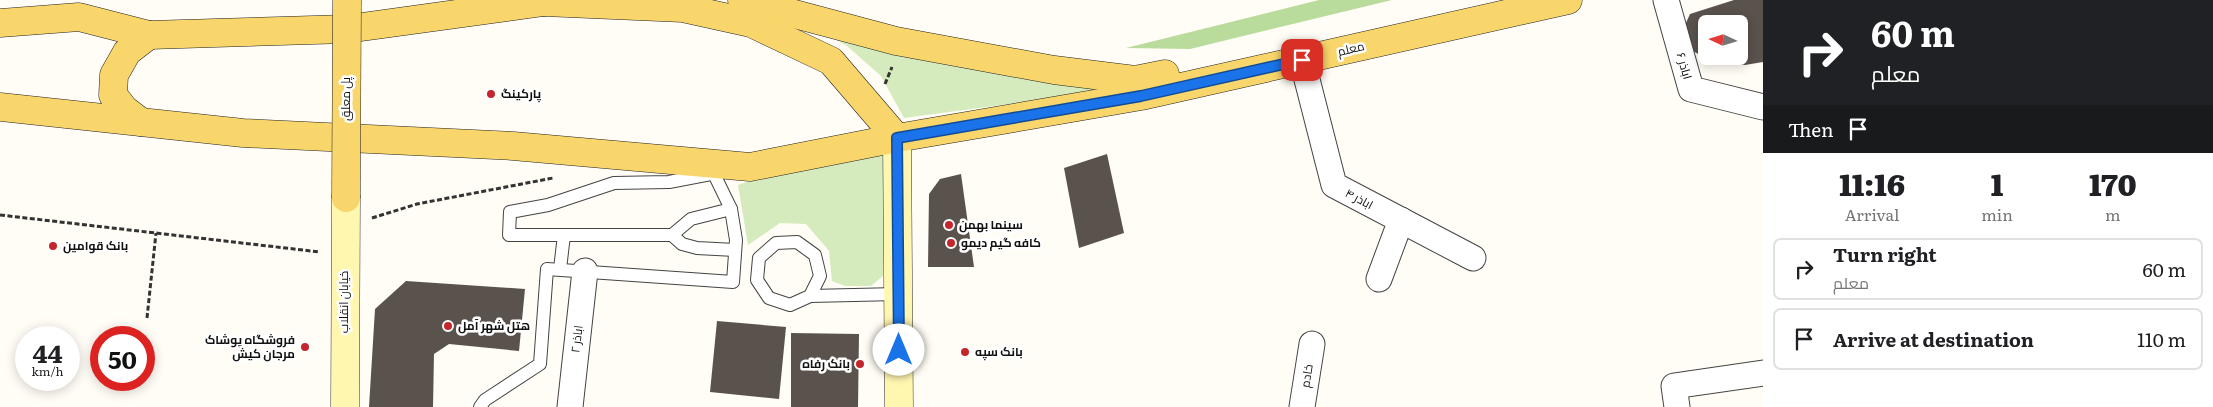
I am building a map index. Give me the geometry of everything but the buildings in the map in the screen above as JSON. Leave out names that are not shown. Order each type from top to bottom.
[{"type":"main road","name":"پل معلق","points":[[346,198],[347,0]]},
{"type":"main road","name":"معلم","points":[[742,0],[896,42],[1054,70],[1135,80],[1298,47],[1496,0]]},
{"type":"main road","name":"معلم","points":[[0,107],[243,133],[513,146],[750,167],[897,138],[1141,96],[1568,0]]},
{"type":"main road","points":[[0,23],[74,8],[149,35],[347,29],[551,1],[682,8],[751,23],[831,61],[897,138],[899,407]]},
{"type":"main road","points":[[141,122],[124,109],[113,95],[114,75],[128,52],[149,35]]},
{"type":"main road","name":"خیابان انقلاب","points":[[345,407],[344,255],[346,198]]},
{"type":"street","name":"اباذر ۶","points":[[1666,0],[1691,89],[1763,107]]},
{"type":"street","name":"اباذر ۴","points":[[1302,60],[1334,185],[1473,258]]},
{"type":"street","points":[[1379,279],[1401,220]]},
{"type":"street","name":"اباذر ۲","points":[[570,407],[585,271]]},
{"type":"street","name":"خادم","points":[[1302,407],[1312,344]]},
{"type":"street","points":[[1677,407],[1674,386],[1763,373]]},
{"type":"lane","points":[[731,209],[691,219],[672,235],[509,235],[510,212],[548,205],[614,183],[669,182],[750,167]]},
{"type":"lane","points":[[554,269],[733,282],[736,240],[731,209],[714,174]]},
{"type":"lane","points":[[480,407],[485,400],[540,364],[554,269],[564,235]]},
{"type":"lane","points":[[672,235],[682,244],[697,248],[735,250]]},
{"type":"lane","points":[[810,296],[820,276],[814,255],[797,242],[776,243],[759,258],[757,280],[769,298],[790,305],[810,296],[898,294]]},
{"type":"path","points":[[873,110],[891,72],[896,42]]},
{"type":"path","points":[[345,226],[417,204],[558,177]]},
{"type":"path","points":[[0,215],[344,255]]},
{"type":"path","points":[[147,318],[156,233]]},
{"type":"green space","points":[[1319,0],[1392,0],[1190,49],[1126,48]]},
{"type":"green space","points":[[831,37],[1008,74],[1106,91],[904,118],[881,76],[847,46]]},
{"type":"green space","points":[[883,154],[883,276],[871,286],[845,286],[832,281],[829,251],[806,224],[780,223],[748,245],[738,185],[760,177]]},
{"type":"place","name":"پارکینگ","points":[[491,94]]},
{"type":"place","name":"سینما بهمن","points":[[949,225]]},
{"type":"place","name":"کافه گیم دیمو","points":[[951,243]]},
{"type":"place","name":"بانک قوامین","points":[[53,246]]},
{"type":"place","name":"هتل شهر آمل","points":[[448,326]]},
{"type":"place","name":"فروشگاه پوشاک مرجان کیش","points":[[305,347]]},
{"type":"place","name":"بانک سپه","points":[[965,352]]},
{"type":"place","name":"بانک رفاه","points":[[860,364]]},
{"type":"route","points":[[899,350],[897,138],[1141,96],[1302,60]]}]
